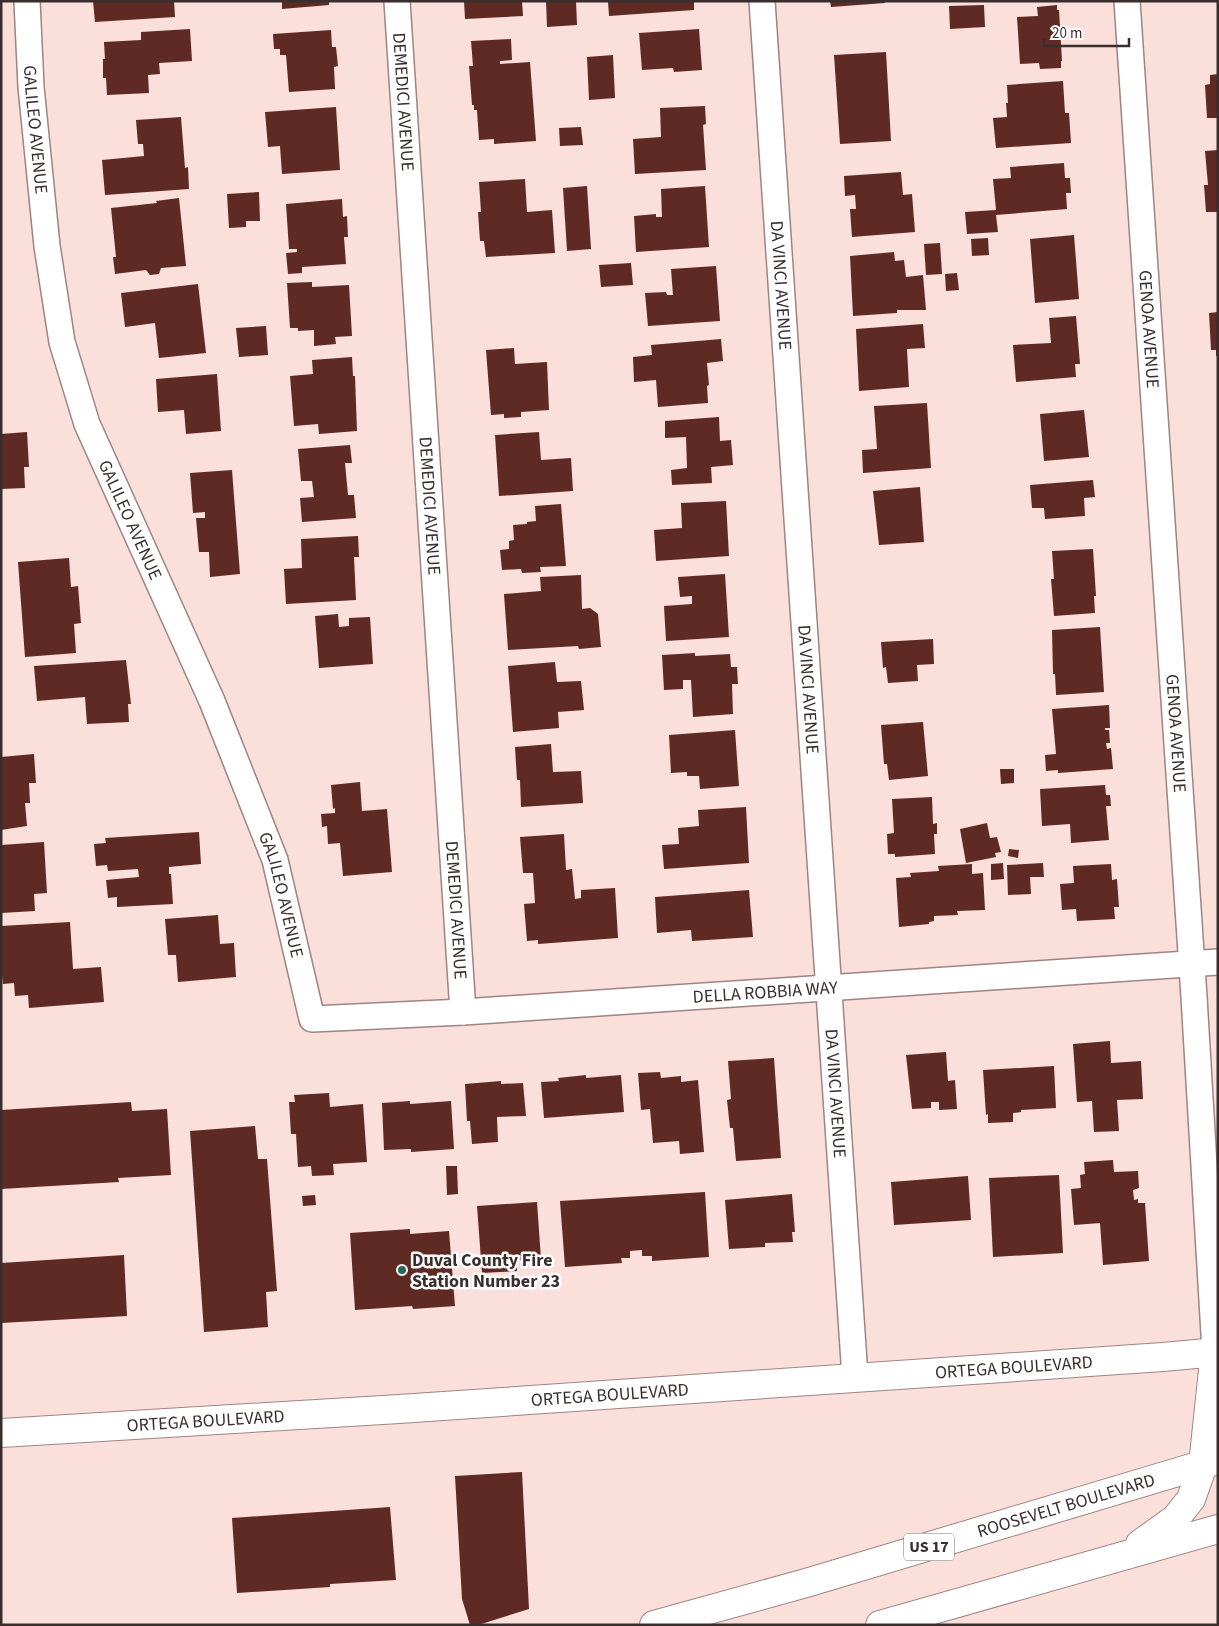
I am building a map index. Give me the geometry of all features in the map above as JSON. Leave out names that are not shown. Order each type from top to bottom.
[{"type":"main road","name":"ORTEGA BOULEVARD","points":[[1,1434],[1164,1357],[1216,1351]]},
{"type":"main road","name":"GENOA AVENUE","points":[[1126,1554],[1175,1519],[1191,1499],[1210,1463],[1216,1351]]},
{"type":"main road","name":"ROOSEVELT BOULEVARD","points":[[654,1625],[815,1580],[1210,1463]]},
{"type":"main road","points":[[880,1625],[1218,1529]]},
{"type":"street","name":"GALILEO AVENUE","points":[[27,1],[31,87],[46,236],[62,342],[87,424],[212,701],[275,860],[312,1019]]},
{"type":"street","name":"DEMEDICI AVENUE","points":[[397,1],[463,1012]]},
{"type":"street","name":"DA VINCI AVENUE","points":[[762,1],[855,1378]]},
{"type":"street","name":"GENOA AVENUE","points":[[1127,1],[1192,964],[1216,1351]]},
{"type":"street","name":"DELLA ROBBIA WAY","points":[[312,1019],[463,1012],[1218,962]]},
{"type":"building","points":[[93,1],[174,1],[175,17],[95,22]]},
{"type":"building","points":[[282,1],[329,1],[329,5],[282,9]]},
{"type":"building","points":[[464,1],[522,1],[523,16],[465,19]]},
{"type":"building","points":[[546,1],[576,1],[577,25],[547,27]]},
{"type":"building","points":[[608,1],[694,1],[694,10],[609,16]]},
{"type":"building","points":[[830,1],[885,1],[885,3],[831,7]]},
{"type":"building","points":[[984,5],[985,27],[950,29],[949,6]]},
{"type":"building","points":[[1057,5],[1057,10],[1059,10],[1061,68],[1040,69],[1039,63],[1020,64],[1017,17],[1038,16],[1037,7]]},
{"type":"building","points":[[190,29],[192,61],[159,63],[160,74],[148,75],[149,93],[107,95],[106,78],[103,78],[104,42],[141,40],[141,32]]},
{"type":"building","points":[[699,29],[702,70],[674,72],[673,68],[642,70],[639,33]]},
{"type":"building","points":[[331,30],[332,47],[336,47],[338,66],[334,67],[335,89],[289,92],[286,55],[280,55],[280,49],[274,49],[273,34]]},
{"type":"building","points":[[511,39],[512,60],[500,61],[500,64],[530,62],[536,141],[494,144],[494,139],[479,140],[477,110],[474,110],[474,105],[472,105],[469,66],[473,66],[471,41]]},
{"type":"building","points":[[886,52],[891,141],[840,144],[834,55]]},
{"type":"building","points":[[613,55],[615,98],[589,100],[587,57]]},
{"type":"building","points":[[1218,74],[1218,118],[1207,118],[1205,85],[1210,84],[1210,75]]},
{"type":"building","points":[[1063,81],[1065,113],[1069,113],[1071,143],[996,148],[993,118],[1007,117],[1007,85]]},
{"type":"building","points":[[705,106],[706,124],[703,125],[706,170],[635,174],[633,139],[661,137],[660,108]]},
{"type":"building","points":[[336,107],[340,170],[282,174],[280,146],[268,147],[265,112]]},
{"type":"building","points":[[181,117],[185,168],[188,167],[189,189],[105,195],[102,160],[144,156],[143,144],[138,144],[136,120]]},
{"type":"building","points":[[581,127],[583,145],[560,146],[559,128]]},
{"type":"building","points":[[1218,150],[1218,212],[1206,212],[1204,185],[1208,185],[1205,151]]},
{"type":"building","points":[[1064,163],[1065,178],[1070,178],[1071,193],[1066,193],[1067,209],[996,215],[998,232],[967,234],[965,212],[996,210],[993,179],[1011,178],[1010,167]]},
{"type":"building","points":[[901,172],[903,195],[912,194],[915,232],[852,237],[850,209],[856,209],[855,195],[845,196],[844,176]]},
{"type":"building","points":[[525,179],[527,212],[552,210],[555,253],[486,257],[484,241],[480,241],[478,212],[481,212],[479,182]]},
{"type":"building","points":[[587,186],[591,249],[567,251],[563,188]]},
{"type":"building","points":[[705,186],[709,247],[636,252],[634,216],[656,214],[656,217],[662,217],[661,189]]},
{"type":"building","points":[[259,192],[260,221],[246,221],[246,227],[229,228],[227,194]]},
{"type":"building","points":[[179,198],[186,266],[161,268],[159,274],[150,275],[146,270],[115,274],[113,257],[116,257],[111,208],[157,203],[156,201]]},
{"type":"building","points":[[342,199],[343,217],[347,216],[348,237],[344,237],[346,264],[302,267],[302,273],[288,274],[286,253],[297,252],[297,249],[289,249],[286,204]]},
{"type":"building","points":[[1074,235],[1079,299],[1035,303],[1030,239]]},
{"type":"building","points":[[988,238],[989,255],[972,256],[971,239]]},
{"type":"building","points":[[940,243],[942,274],[926,275],[924,244]]},
{"type":"building","points":[[894,252],[895,261],[904,260],[906,277],[923,275],[926,310],[897,310],[897,313],[853,316],[850,256]]},
{"type":"building","points":[[631,263],[633,285],[601,287],[599,265]]},
{"type":"building","points":[[716,266],[720,321],[648,326],[645,293],[666,292],[667,295],[673,295],[671,269]]},
{"type":"building","points":[[957,273],[959,290],[946,291],[945,274]]},
{"type":"building","points":[[312,282],[312,287],[349,285],[352,336],[335,337],[336,344],[314,346],[314,330],[298,331],[298,328],[290,328],[287,283]]},
{"type":"building","points":[[198,284],[206,353],[159,358],[155,323],[125,327],[121,293]]},
{"type":"building","points":[[1218,312],[1218,356],[1216,356],[1216,350],[1211,350],[1209,313]]},
{"type":"building","points":[[1076,316],[1080,364],[1075,364],[1076,377],[1016,382],[1013,345],[1051,343],[1049,318]]},
{"type":"building","points":[[923,324],[925,348],[907,349],[909,387],[859,391],[856,329]]},
{"type":"building","points":[[266,326],[268,355],[239,357],[236,328]]},
{"type":"building","points":[[721,339],[723,361],[707,363],[708,403],[658,407],[656,380],[634,382],[633,357],[652,355],[651,345]]},
{"type":"building","points":[[514,348],[515,364],[547,362],[549,410],[521,412],[521,417],[504,418],[504,414],[491,415],[486,350]]},
{"type":"building","points":[[352,357],[353,376],[355,376],[357,431],[319,434],[318,424],[294,426],[290,376],[313,374],[312,360]]},
{"type":"building","points":[[217,374],[221,431],[186,434],[184,410],[158,412],[156,379]]},
{"type":"building","points":[[927,403],[931,468],[863,473],[862,450],[877,449],[874,406]]},
{"type":"building","points":[[1084,410],[1089,457],[1044,461],[1040,414]]},
{"type":"building","points":[[719,417],[720,441],[731,440],[733,465],[711,467],[712,483],[672,485],[671,470],[687,468],[686,437],[665,438],[665,421]]},
{"type":"building","points":[[27,432],[29,467],[24,467],[25,488],[1,489],[1,434]]},
{"type":"building","points":[[539,432],[541,460],[571,458],[573,491],[499,496],[495,435]]},
{"type":"building","points":[[350,445],[352,463],[345,463],[348,495],[354,495],[356,518],[302,522],[300,498],[314,497],[312,481],[301,481],[298,449]]},
{"type":"building","points":[[232,470],[240,574],[210,577],[209,552],[199,552],[196,518],[205,518],[205,512],[193,513],[190,473]]},
{"type":"building","points":[[1093,480],[1095,497],[1084,498],[1085,516],[1045,519],[1044,508],[1032,508],[1030,485]]},
{"type":"building","points":[[920,487],[924,542],[879,545],[873,491]]},
{"type":"building","points":[[726,501],[729,556],[656,561],[654,530],[682,528],[681,503]]},
{"type":"building","points":[[561,504],[566,566],[540,567],[541,572],[522,573],[521,569],[502,570],[500,550],[509,549],[509,541],[514,540],[513,525],[536,521],[535,506]]},
{"type":"building","points":[[358,536],[359,557],[354,557],[356,600],[286,604],[284,569],[302,568],[301,539]]},
{"type":"building","points":[[1093,549],[1096,596],[1094,596],[1095,613],[1054,616],[1051,579],[1054,579],[1052,551]]},
{"type":"building","points":[[69,558],[71,587],[78,586],[81,623],[74,624],[76,653],[25,657],[18,562]]},
{"type":"building","points":[[725,574],[729,637],[666,641],[664,606],[692,604],[692,596],[680,597],[678,577]]},
{"type":"building","points":[[581,575],[582,609],[590,608],[598,614],[601,647],[579,649],[578,646],[508,650],[504,594],[541,591],[540,577]]},
{"type":"building","points":[[338,614],[339,627],[349,626],[349,618],[370,617],[373,664],[319,668],[315,616]]},
{"type":"building","points":[[1100,627],[1104,692],[1056,695],[1055,674],[1053,674],[1052,630]]},
{"type":"building","points":[[933,639],[934,664],[917,665],[918,681],[888,683],[886,667],[883,668],[881,642]]},
{"type":"building","points":[[695,653],[695,656],[730,654],[731,667],[737,667],[738,684],[732,684],[733,714],[693,717],[691,680],[683,680],[683,689],[664,690],[662,655]]},
{"type":"building","points":[[126,660],[131,704],[128,704],[129,722],[87,724],[85,697],[37,701],[34,666]]},
{"type":"building","points":[[555,662],[557,682],[581,681],[584,710],[558,712],[559,728],[513,732],[508,666]]},
{"type":"building","points":[[1109,705],[1110,728],[1105,728],[1105,730],[1109,730],[1110,743],[1106,743],[1107,749],[1111,748],[1113,769],[1058,773],[1058,770],[1046,771],[1045,755],[1056,754],[1052,709]]},
{"type":"building","points":[[923,722],[928,776],[889,780],[887,764],[884,764],[881,725]]},
{"type":"building","points":[[735,730],[739,786],[700,789],[699,776],[687,776],[687,772],[671,773],[669,735]]},
{"type":"building","points":[[551,744],[553,772],[581,771],[583,803],[521,807],[520,780],[517,780],[515,747]]},
{"type":"building","points":[[34,754],[36,783],[29,783],[30,803],[25,803],[27,826],[1,830],[1,757]]},
{"type":"building","points":[[1000,769],[1014,769],[1014,783],[1001,784]]},
{"type":"building","points":[[360,782],[362,811],[387,809],[392,872],[343,876],[340,843],[328,844],[327,826],[322,827],[321,814],[335,813],[331,785]]},
{"type":"building","points":[[1105,785],[1106,795],[1110,795],[1111,806],[1106,806],[1109,840],[1071,843],[1070,824],[1042,826],[1040,789]]},
{"type":"building","points":[[932,797],[933,824],[937,823],[937,834],[934,834],[935,854],[895,857],[895,854],[888,854],[887,834],[894,833],[892,799]]},
{"type":"building","points":[[746,807],[749,863],[664,869],[662,845],[679,844],[678,828],[699,826],[698,810]]},
{"type":"building","points":[[987,823],[990,838],[997,837],[1001,852],[995,853],[996,857],[966,863],[960,829]]},
{"type":"building","points":[[199,832],[201,864],[169,867],[173,904],[117,907],[117,897],[108,898],[106,880],[139,877],[138,869],[108,871],[107,865],[96,866],[94,844],[106,843],[105,838]]},
{"type":"building","points":[[564,834],[566,870],[572,869],[575,899],[581,898],[581,890],[615,888],[618,938],[538,944],[538,940],[527,941],[524,904],[535,903],[533,873],[523,873],[520,837]]},
{"type":"building","points":[[44,842],[47,893],[34,894],[35,911],[1,913],[1,845]]},
{"type":"building","points":[[1009,849],[1019,850],[1018,858],[1008,856]]},
{"type":"building","points":[[1003,863],[1004,879],[991,880],[991,864]]},
{"type":"building","points":[[1043,863],[1044,877],[1030,877],[1031,894],[1008,895],[1007,865]]},
{"type":"building","points":[[972,864],[972,874],[983,873],[985,910],[957,911],[958,915],[934,916],[934,921],[929,922],[929,924],[899,927],[896,878],[911,877],[910,873],[939,871],[938,866]]},
{"type":"building","points":[[1111,864],[1112,880],[1117,879],[1119,907],[1114,907],[1115,919],[1077,921],[1076,909],[1062,910],[1060,884],[1074,883],[1073,866]]},
{"type":"building","points":[[749,890],[753,937],[692,941],[691,930],[657,933],[655,897]]},
{"type":"building","points":[[218,915],[220,944],[234,943],[236,977],[178,982],[176,955],[168,955],[165,919]]},
{"type":"building","points":[[70,922],[73,969],[101,967],[104,1002],[29,1008],[28,995],[15,996],[14,983],[3,984],[1,926]]},
{"type":"building","points":[[1110,1041],[1111,1063],[1141,1061],[1143,1099],[1117,1100],[1119,1131],[1094,1132],[1092,1101],[1077,1102],[1073,1044]]},
{"type":"building","points":[[946,1052],[948,1081],[955,1080],[957,1109],[939,1110],[939,1102],[931,1102],[931,1108],[912,1109],[906,1055]]},
{"type":"building","points":[[774,1058],[781,1158],[736,1161],[733,1128],[730,1128],[727,1100],[731,1099],[728,1061]]},
{"type":"building","points":[[1054,1066],[1056,1108],[1021,1110],[1021,1112],[1013,1113],[1013,1122],[988,1123],[983,1070]]},
{"type":"building","points":[[660,1072],[661,1078],[681,1076],[681,1082],[698,1080],[704,1152],[680,1154],[679,1141],[653,1143],[650,1109],[641,1110],[638,1073]]},
{"type":"building","points":[[586,1075],[586,1078],[621,1075],[624,1112],[544,1118],[541,1082],[559,1081],[558,1078]]},
{"type":"building","points":[[501,1081],[501,1084],[523,1083],[526,1116],[497,1117],[498,1142],[472,1144],[470,1121],[467,1121],[465,1084]]},
{"type":"building","points":[[329,1093],[330,1107],[363,1104],[367,1162],[333,1164],[334,1175],[312,1176],[311,1166],[298,1167],[296,1134],[291,1134],[289,1102],[295,1102],[294,1095]]},
{"type":"building","points":[[410,1101],[410,1104],[451,1101],[454,1149],[411,1152],[411,1149],[384,1150],[382,1103]]},
{"type":"building","points":[[131,1102],[132,1111],[167,1109],[171,1175],[118,1178],[119,1182],[1,1189],[1,1110]]},
{"type":"building","points":[[255,1126],[258,1159],[267,1159],[277,1291],[266,1292],[268,1327],[204,1332],[190,1131]]},
{"type":"building","points":[[1113,1160],[1114,1172],[1138,1171],[1139,1188],[1133,1190],[1134,1200],[1138,1199],[1138,1203],[1145,1203],[1149,1261],[1103,1265],[1100,1223],[1074,1225],[1071,1189],[1081,1188],[1080,1175],[1085,1174],[1084,1162]]},
{"type":"building","points":[[446,1166],[457,1166],[458,1194],[447,1195]]},
{"type":"building","points":[[1059,1175],[1063,1253],[993,1257],[989,1178]]},
{"type":"building","points":[[968,1176],[971,1220],[894,1225],[891,1182]]},
{"type":"building","points":[[705,1192],[709,1257],[652,1261],[652,1256],[642,1256],[642,1250],[630,1251],[630,1258],[621,1258],[622,1263],[565,1267],[560,1201]]},
{"type":"building","points":[[792,1194],[795,1232],[792,1232],[793,1242],[765,1243],[765,1247],[729,1249],[725,1200]]},
{"type":"building","points":[[315,1195],[316,1205],[303,1206],[302,1196]]},
{"type":"building","points":[[537,1202],[541,1259],[517,1260],[517,1271],[482,1273],[477,1206]]},
{"type":"building","name":"Duval County Fire Station Number 23","points":[[410,1229],[410,1234],[449,1231],[455,1306],[413,1309],[412,1306],[355,1310],[350,1233]]},
{"type":"building","points":[[124,1255],[127,1316],[1,1323],[1,1263]]},
{"type":"building","points":[[522,1472],[529,1609],[478,1625],[470,1625],[462,1599],[455,1476]]},
{"type":"building","points":[[390,1507],[396,1580],[330,1584],[330,1587],[237,1593],[232,1518]]},
{"type":"place","name":"Duval County Fire Station Number 23","points":[[402,1270]]}]
